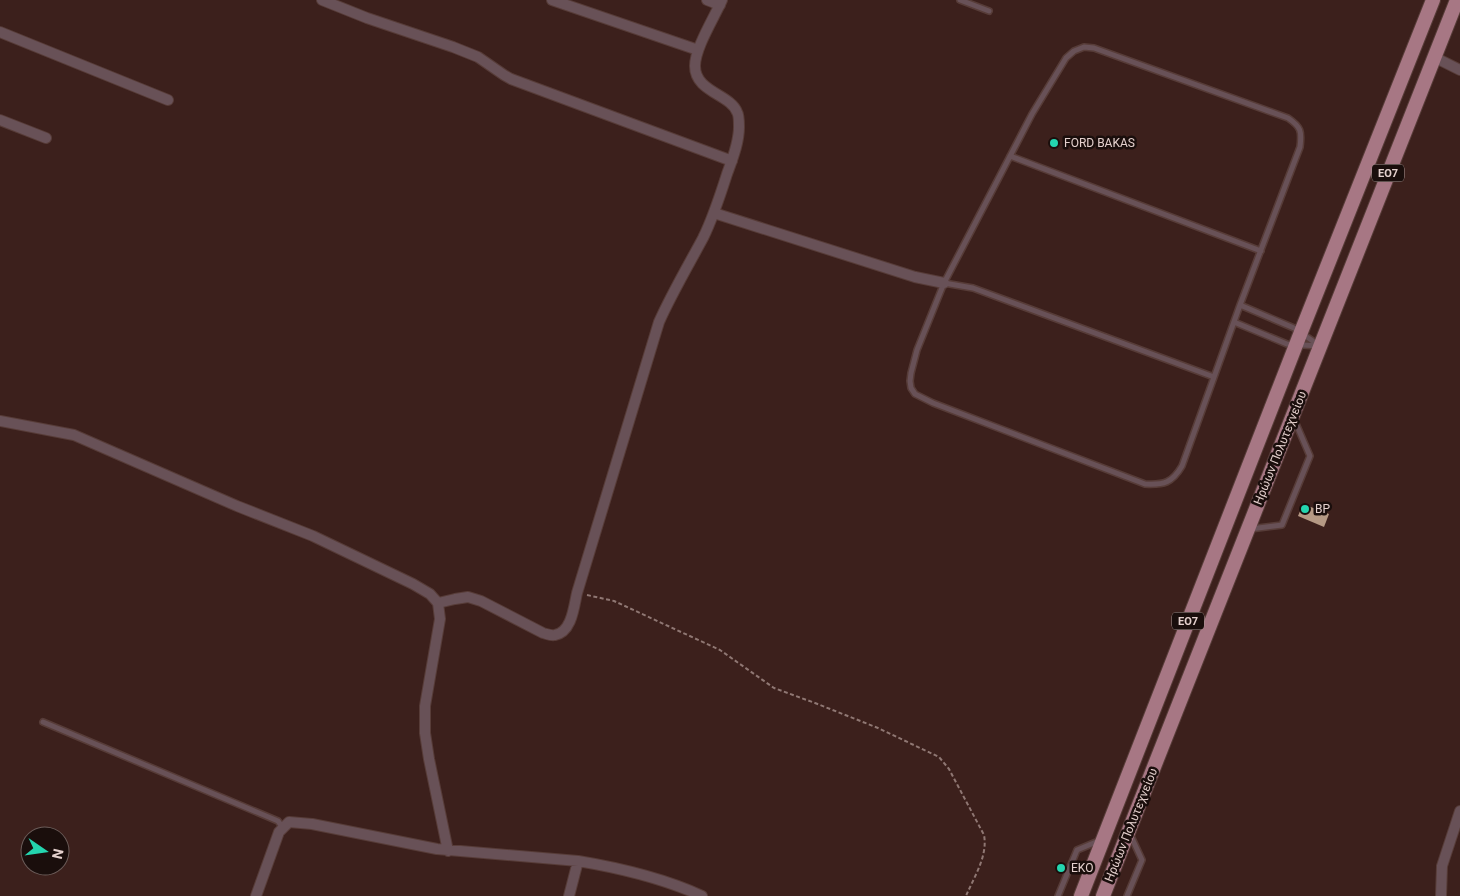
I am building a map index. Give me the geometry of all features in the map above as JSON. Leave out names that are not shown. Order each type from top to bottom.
[{"type":"main road","name":"Ηρώων Πολυτεχνείου","points":[[1081,896],[1433,0]]},
{"type":"main road","name":"Ηρώων Πολυτεχνείου","points":[[1103,896],[1457,0]]},
{"type":"street","points":[[322,0],[478,57],[511,79],[732,161]]},
{"type":"street","points":[[552,0],[698,50]]},
{"type":"street","points":[[438,604],[455,599],[468,598],[481,601],[543,633],[554,636],[563,632],[570,622],[577,593],[659,322],[669,299],[703,238],[732,161],[739,128],[738,112],[728,102],[707,89],[700,82],[694,68],[698,50],[721,2],[708,0]]},
{"type":"street","points":[[0,32],[168,100]]},
{"type":"street","points":[[1434,57],[1460,70]]},
{"type":"street","points":[[0,120],[46,138]]},
{"type":"street","points":[[714,213],[915,277],[944,283]]},
{"type":"street","points":[[0,421],[74,435],[237,506],[313,536],[425,590],[433,596],[438,604],[440,626],[424,720],[426,744],[448,850]]},
{"type":"street","points":[[1441,896],[1442,866],[1460,811]]},
{"type":"street","points":[[256,896],[279,832],[289,822],[312,824],[448,850],[578,861],[648,876],[702,896]]},
{"type":"street","points":[[568,896],[578,861]]},
{"type":"lane","points":[[960,0],[989,11]]},
{"type":"lane","points":[[1084,48],[1094,48],[1288,118],[1297,124],[1302,134],[1300,147],[1182,466],[1176,476],[1168,482],[1156,485],[1144,484],[933,404],[915,394],[911,388],[910,381],[913,362],[944,283],[1010,156],[1032,114],[1066,58],[1074,51],[1084,48]]},
{"type":"lane","points":[[1010,156],[1261,251]]},
{"type":"lane","points":[[944,283],[973,288],[1214,377]]},
{"type":"lane","points":[[1240,306],[1301,332],[1320,346]]},
{"type":"lane","points":[[1234,322],[1287,344],[1320,346]]},
{"type":"lane","points":[[1247,530],[1282,524],[1310,456],[1293,416]]},
{"type":"lane","points":[[43,722],[278,821],[283,828]]},
{"type":"lane","points":[[1127,896],[1142,860],[1129,830]]},
{"type":"lane","points":[[1058,896],[1078,850],[1103,838]]},
{"type":"path","points":[[577,593],[614,601],[720,650],[774,688],[878,728],[939,757],[949,769],[984,835],[986,847],[984,855],[966,896]]},
{"type":"building","points":[[1303,504],[1329,514],[1324,527],[1298,516]]},
{"type":"place","name":"FORD BAKAS","points":[[1054,143]]},
{"type":"place","name":"BP","points":[[1305,509]]},
{"type":"place","name":"EKO","points":[[1061,868]]}]
